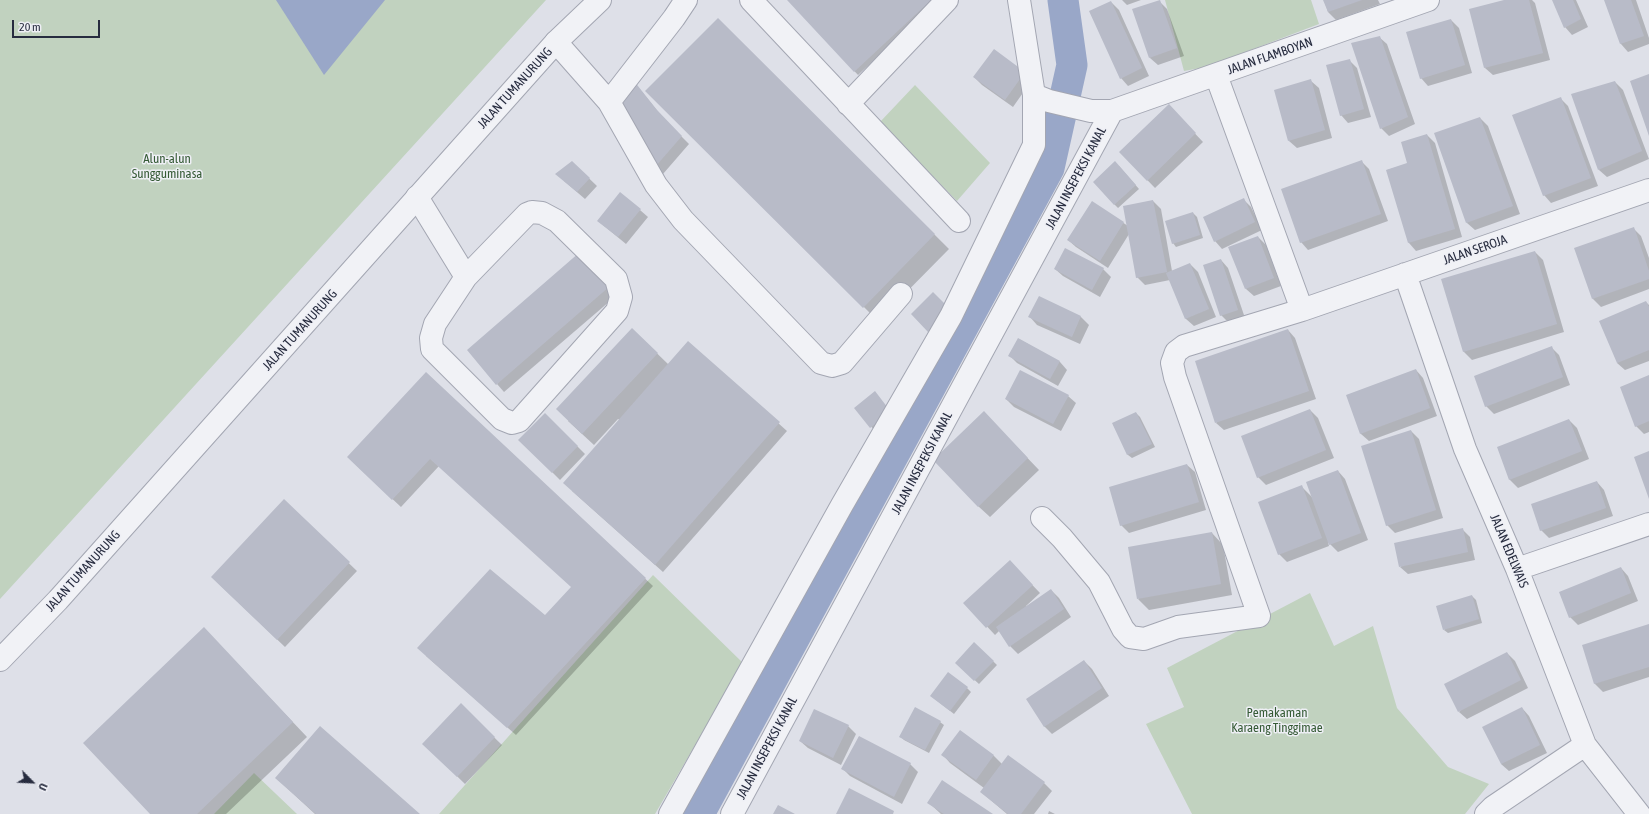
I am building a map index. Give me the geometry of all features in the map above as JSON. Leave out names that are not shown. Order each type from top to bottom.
[{"type":"street","name":"JALAN TUMANURUNG","points":[[0,660],[58,600],[556,42],[600,0]]},
{"type":"street","points":[[609,102],[674,18],[686,0]]},
{"type":"street","points":[[751,0],[959,221]]},
{"type":"street","points":[[848,104],[947,0]]},
{"type":"street","points":[[670,814],[842,505],[952,316],[1034,145],[1042,98],[1019,0]]},
{"type":"street","name":"JALAN FLAMBOYAN","points":[[1101,111],[1216,75],[1428,0]]},
{"type":"street","points":[[556,42],[609,102],[656,185],[683,220],[821,363],[832,366],[842,362],[901,294]]},
{"type":"street","points":[[1216,75],[1302,310]]},
{"type":"street","points":[[1042,98],[1101,111]]},
{"type":"street","name":"JALAN INSEPEKSI KANAL","points":[[732,814],[1101,111]]},
{"type":"street","name":"JALAN SEROJA","points":[[1042,518],[1062,538],[1098,582],[1123,629],[1130,637],[1144,639],[1178,627],[1259,616],[1175,377],[1172,363],[1176,352],[1184,346],[1302,310],[1649,190]]},
{"type":"street","points":[[417,197],[466,277]]},
{"type":"street","points":[[532,212],[542,213],[557,221],[616,280],[621,296],[617,311],[519,421],[512,423],[502,419],[432,349],[431,338],[435,324],[466,277],[527,214],[532,212]]},
{"type":"street","name":"JALAN EDELWAIS","points":[[1405,274],[1465,449],[1517,569],[1585,746],[1639,814]]},
{"type":"street","points":[[1517,569],[1649,524]]},
{"type":"street","points":[[1486,814],[1493,807],[1585,746]]},
{"type":"green space","name":"Alun-alun Sungguminasa","points":[[0,0],[546,0],[0,599]]},
{"type":"green space","points":[[1165,0],[1311,0],[1319,24],[1206,67],[1184,71]]},
{"type":"green space","points":[[915,85],[990,163],[957,201],[880,122]]},
{"type":"green space","points":[[653,575],[743,663],[655,814],[439,814]]},
{"type":"green space","name":"Pemakaman Karaeng Tinggimae","points":[[1310,593],[1334,646],[1373,626],[1397,708],[1448,767],[1489,784],[1465,814],[1192,814],[1146,724],[1184,707],[1167,668]]},
{"type":"green space","points":[[254,773],[297,814],[214,814]]},
{"type":"water","points":[[276,0],[385,0],[324,75]]},
{"type":"building","points":[[787,0],[931,0],[854,72]]},
{"type":"building","points":[[1160,0],[1177,48],[1149,58],[1132,9]]},
{"type":"building","points":[[1323,0],[1362,0],[1328,12]]},
{"type":"building","points":[[1504,0],[1529,0],[1543,53],[1484,68],[1469,9]]},
{"type":"building","points":[[1552,0],[1573,0],[1581,19],[1564,28]]},
{"type":"building","points":[[1604,0],[1631,0],[1644,36],[1620,44]]},
{"type":"building","points":[[1111,1],[1142,68],[1120,79],[1089,11]]},
{"type":"building","points":[[718,18],[935,234],[863,308],[645,91]]},
{"type":"building","points":[[1451,19],[1465,65],[1420,79],[1406,32]]},
{"type":"building","points":[[1380,36],[1408,117],[1380,129],[1351,43]]},
{"type":"building","points":[[994,49],[1025,72],[1005,100],[973,77]]},
{"type":"building","points":[[1350,59],[1364,109],[1340,116],[1326,65]]},
{"type":"building","points":[[1649,74],[1649,136],[1630,81]]},
{"type":"building","points":[[1311,79],[1325,130],[1288,141],[1274,90]]},
{"type":"building","points":[[634,81],[657,110],[682,136],[655,167],[616,105]]},
{"type":"building","points":[[1615,81],[1642,151],[1598,170],[1571,94]]},
{"type":"building","points":[[1561,97],[1591,178],[1543,196],[1512,115]]},
{"type":"building","points":[[1169,104],[1196,133],[1147,181],[1119,152]]},
{"type":"building","points":[[1480,117],[1513,206],[1466,223],[1434,133]]},
{"type":"building","points":[[1427,134],[1455,229],[1408,243],[1386,170],[1407,163],[1401,142]]},
{"type":"building","points":[[1362,160],[1381,214],[1300,243],[1281,189]]},
{"type":"building","points":[[572,161],[590,178],[577,192],[555,174]]},
{"type":"building","points":[[1115,161],[1136,185],[1114,205],[1093,182]]},
{"type":"building","points":[[620,192],[641,209],[618,237],[597,221]]},
{"type":"building","points":[[1244,198],[1255,222],[1214,242],[1203,217]]},
{"type":"building","points":[[1153,200],[1167,272],[1136,278],[1123,206]]},
{"type":"building","points":[[1092,201],[1124,222],[1100,261],[1067,240]]},
{"type":"building","points":[[1193,212],[1200,235],[1172,244],[1165,221]]},
{"type":"building","points":[[1634,227],[1649,271],[1649,279],[1592,299],[1574,248]]},
{"type":"building","points":[[1258,236],[1274,278],[1245,289],[1228,247]]},
{"type":"building","points":[[1065,248],[1104,268],[1092,290],[1054,269]]},
{"type":"building","points":[[1535,251],[1557,324],[1463,352],[1441,279]]},
{"type":"building","points":[[580,252],[610,286],[496,385],[467,350]]},
{"type":"building","points":[[1221,259],[1238,310],[1220,316],[1203,265]]},
{"type":"building","points":[[1190,263],[1209,309],[1185,319],[1166,273]]},
{"type":"building","points":[[933,292],[951,310],[928,332],[911,314]]},
{"type":"building","points":[[1039,296],[1081,316],[1072,337],[1028,317]]},
{"type":"building","points":[[1646,301],[1649,307],[1649,350],[1617,363],[1599,321]]},
{"type":"building","points":[[632,328],[658,353],[582,434],[556,409]]},
{"type":"building","points":[[1288,329],[1309,391],[1215,423],[1195,361]]},
{"type":"building","points":[[1018,338],[1060,361],[1050,379],[1008,356]]},
{"type":"building","points":[[688,341],[780,422],[655,565],[563,483]]},
{"type":"building","points":[[1552,346],[1563,377],[1485,407],[1474,376]]},
{"type":"building","points":[[1416,369],[1430,408],[1360,434],[1346,395]]},
{"type":"building","points":[[1020,370],[1069,395],[1053,424],[1005,399]]},
{"type":"building","points":[[426,372],[646,578],[507,728],[417,648],[490,569],[545,615],[571,587],[430,459],[392,500],[347,457]]},
{"type":"building","points":[[1649,375],[1649,421],[1635,427],[1620,387]]},
{"type":"building","points":[[875,391],[891,412],[870,428],[854,408]]},
{"type":"building","points":[[1310,409],[1326,450],[1257,478],[1241,436]]},
{"type":"building","points":[[984,411],[1028,458],[978,507],[933,460]]},
{"type":"building","points":[[1136,412],[1152,444],[1127,455],[1112,423]]},
{"type":"building","points":[[545,413],[578,446],[552,473],[518,440]]},
{"type":"building","points":[[1569,419],[1582,451],[1509,480],[1497,447]]},
{"type":"building","points":[[1411,430],[1436,510],[1386,526],[1361,446]]},
{"type":"building","points":[[1649,451],[1649,499],[1634,457]]},
{"type":"building","points":[[1187,464],[1199,502],[1120,526],[1109,487]]},
{"type":"building","points":[[1338,470],[1361,533],[1329,545],[1306,482]]},
{"type":"building","points":[[1597,481],[1606,508],[1540,531],[1531,504]]},
{"type":"building","points":[[1302,485],[1322,538],[1278,555],[1258,502]]},
{"type":"building","points":[[284,499],[350,562],[277,640],[211,577]]},
{"type":"building","points":[[1463,528],[1468,552],[1399,567],[1394,543]]},
{"type":"building","points":[[1212,532],[1221,584],[1137,599],[1128,547]]},
{"type":"building","points":[[1010,560],[1033,585],[986,628],[963,603]]},
{"type":"building","points":[[1621,567],[1631,593],[1569,618],[1559,592]]},
{"type":"building","points":[[1051,589],[1064,609],[1009,647],[996,627]]},
{"type":"building","points":[[1472,595],[1479,619],[1443,630],[1436,606]]},
{"type":"building","points":[[1649,624],[1649,667],[1594,684],[1582,645]]},
{"type":"building","points":[[204,627],[293,722],[197,814],[150,814],[83,743]]},
{"type":"building","points":[[974,642],[994,661],[974,681],[955,663]]},
{"type":"building","points":[[1507,652],[1521,680],[1458,712],[1444,684]]},
{"type":"building","points":[[1084,660],[1102,688],[1044,727],[1026,699]]},
{"type":"building","points":[[948,672],[968,687],[950,711],[930,696]]},
{"type":"building","points":[[461,703],[495,737],[457,777],[422,744]]},
{"type":"building","points":[[915,707],[941,721],[925,750],[899,737]]},
{"type":"building","points":[[1522,707],[1540,745],[1501,764],[1482,727]]},
{"type":"building","points":[[814,709],[849,725],[833,758],[799,741]]},
{"type":"building","points":[[320,726],[420,814],[316,814],[275,778]]},
{"type":"building","points":[[960,730],[994,755],[976,780],[941,755]]},
{"type":"building","points":[[859,736],[911,763],[894,797],[841,769]]},
{"type":"building","points":[[1008,755],[1045,782],[1021,814],[1008,814],[980,792]]},
{"type":"building","points":[[942,780],[993,814],[944,814],[927,803]]},
{"type":"building","points":[[849,788],[894,811],[893,814],[836,814]]},
{"type":"building","points":[[778,805],[795,814],[773,814]]},
{"type":"waterway","points":[[699,814],[1049,168],[1072,65],[1063,0]]}]
